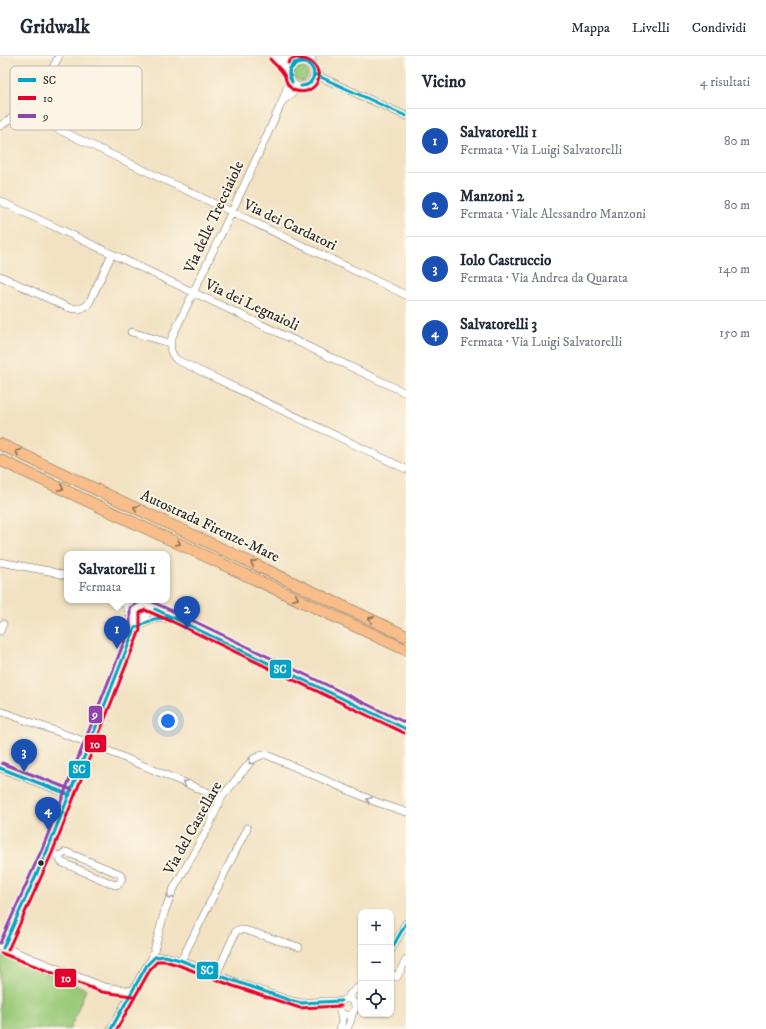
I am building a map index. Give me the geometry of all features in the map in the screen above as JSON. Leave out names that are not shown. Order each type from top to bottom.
[{"type":"highway","name":"Autostrada Firenze-Mare","points":[[0,444],[406,636]]},
{"type":"highway","name":"Autostrada Firenze-Mare","points":[[0,460],[406,650]]},
{"type":"street","points":[[54,66],[59,56]]},
{"type":"street","points":[[275,56],[301,60],[312,66]]},
{"type":"street","points":[[275,56],[289,72]]},
{"type":"street","points":[[282,102],[300,87],[311,83],[314,74],[312,56]]},
{"type":"street","points":[[300,87],[290,80],[289,72],[290,67],[301,60]]},
{"type":"street","points":[[314,74],[406,116]]},
{"type":"street","name":"Via delle Trecciaiole","points":[[170,343],[282,102],[290,80]]},
{"type":"street","points":[[0,126],[10,119]]},
{"type":"street","name":"Via dei Cardatori","points":[[59,130],[406,295]]},
{"type":"street","name":"Via dei Legnaioli","points":[[0,201],[406,393]]},
{"type":"street","points":[[0,276],[67,307],[77,309],[86,306],[89,303],[112,254]]},
{"type":"street","points":[[132,332],[170,343],[171,352],[177,360],[406,469]]},
{"type":"street","points":[[0,562],[64,575]]},
{"type":"street","points":[[124,603],[135,628]]},
{"type":"street","points":[[135,628],[135,610],[145,604]]},
{"type":"street","points":[[133,991],[104,987],[2,947],[47,851],[70,795],[88,743],[135,628],[147,614],[145,604]]},
{"type":"street","points":[[145,604],[175,617],[406,729]]},
{"type":"street","points":[[135,628],[154,619],[175,617]]},
{"type":"street","points":[[0,631],[3,624]]},
{"type":"street","points":[[0,710],[88,743],[221,798]]},
{"type":"street","name":"Via del Castellare","points":[[111,1029],[152,958],[167,903],[208,826],[221,798],[257,756],[267,755],[376,802],[406,812]]},
{"type":"street","points":[[0,768],[70,795]]},
{"type":"street","points":[[180,961],[247,828]]},
{"type":"street","points":[[47,851],[59,856],[61,862],[86,874],[115,885],[119,884],[122,878],[120,874],[66,852],[59,856]]},
{"type":"street","points":[[86,874],[92,862]]},
{"type":"street","points":[[394,945],[406,925]]},
{"type":"street","points":[[216,975],[236,931],[238,930],[245,930],[299,947]]},
{"type":"street","points":[[152,958],[155,956],[163,956],[180,961],[216,975],[302,1003],[326,1000],[352,1000],[353,1010],[351,1020],[346,1029]]},
{"type":"street","points":[[394,976],[397,977],[406,960]]},
{"type":"street","points":[[340,1029],[342,1021],[339,1006],[358,987]]},
{"type":"street","points":[[340,1011],[347,1015],[358,1004]]},
{"type":"green space","points":[[298,67],[304,67],[308,71],[308,77],[304,81],[298,81],[294,77],[294,71]]},
{"type":"green space","points":[[0,954],[86,989],[70,1029],[0,1029]]},
{"type":"transit line","name":"10","points":[[270,59],[282,71],[292,89],[303,92],[307,91],[314,87],[318,82],[318,70],[309,61],[303,58],[294,58],[288,63]]},
{"type":"transit line","name":"SC","points":[[292,82],[289,77],[289,72],[294,63],[302,61],[310,65]]},
{"type":"transit line","name":"SC","points":[[292,82],[289,72],[295,65],[301,63],[310,65]]},
{"type":"transit line","name":"SC","points":[[301,86],[308,84],[313,79],[314,72],[310,65]]},
{"type":"transit line","name":"SC","points":[[314,74],[406,116]]},
{"type":"transit line","name":"9","points":[[0,943],[42,849],[130,627],[130,608],[138,603]]},
{"type":"transit line","name":"9","points":[[155,603],[406,723]]},
{"type":"transit line","name":"SC","points":[[155,609],[406,729]]},
{"type":"transit line","name":"10","points":[[8,950],[52,853],[140,630],[140,613],[145,610],[404,733]]},
{"type":"transit line","name":"SC","points":[[3,948],[47,851],[135,628],[154,619],[175,617]]},
{"type":"transit line","name":"9","points":[[2,763],[72,790]]},
{"type":"transit line","name":"SC","points":[[0,768],[70,795]]},
{"type":"transit line","name":"SC","points":[[394,945],[406,923]]},
{"type":"transit line","name":"10","points":[[1,953],[102,992],[132,996]]},
{"type":"transit line","name":"SC","points":[[111,1029],[147,965],[155,957],[165,956],[180,960],[226,978],[301,1003],[341,1001]]},
{"type":"transit line","name":"10","points":[[117,1029],[151,968],[158,961],[165,961],[178,965],[233,986],[300,1008],[341,1006]]},
{"type":"place","name":"Manzoni 2","points":[[187,629]]},
{"type":"place","name":"Salvatorelli 1","points":[[117,649]]},
{"type":"place","name":"Iolo Castruccio","points":[[24,772]]},
{"type":"place","name":"Salvatorelli 3","points":[[48,830]]}]
